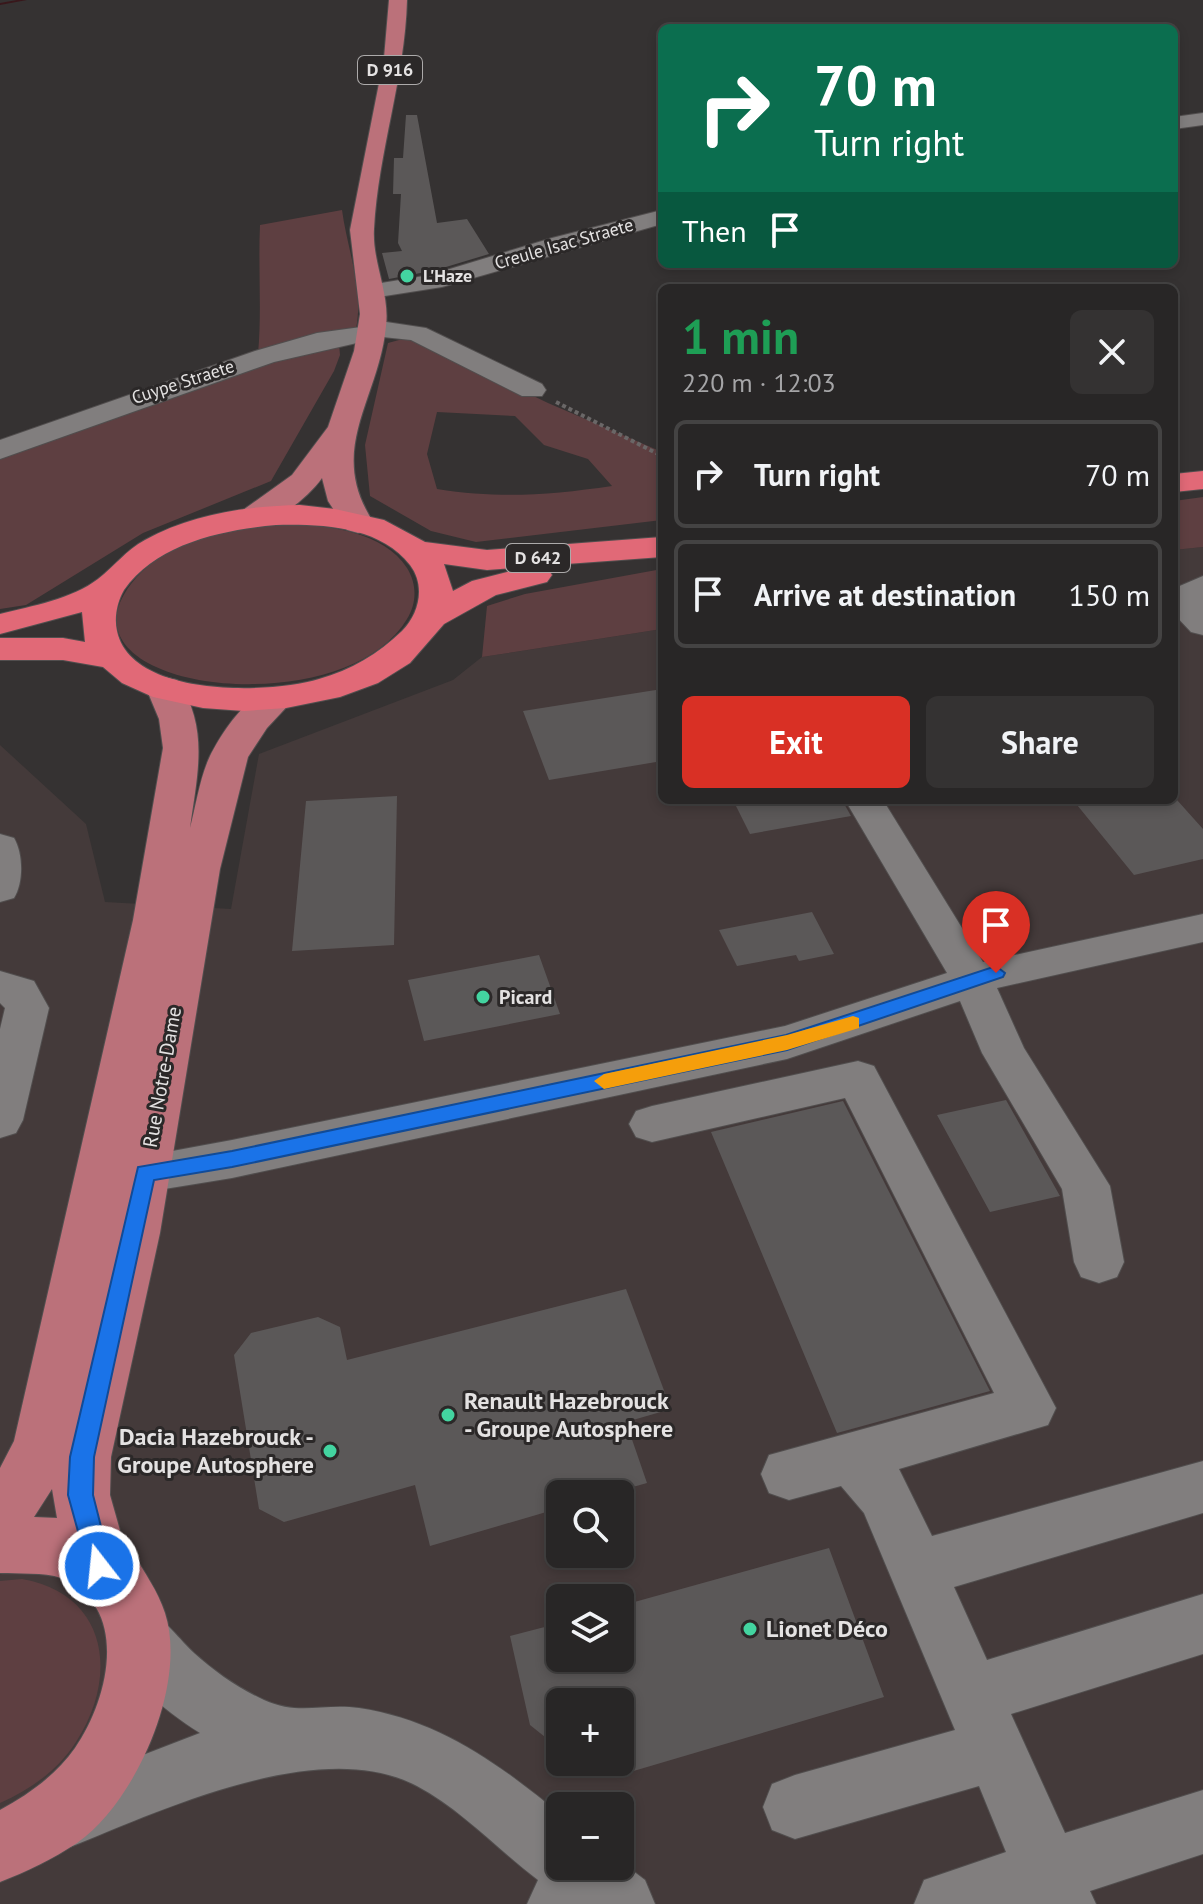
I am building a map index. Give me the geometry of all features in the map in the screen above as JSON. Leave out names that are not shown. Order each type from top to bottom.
[{"type":"highway","points":[[1178,483],[1203,480]]},
{"type":"highway","points":[[315,516],[358,523],[384,532],[415,551],[435,582],[436,599],[431,617],[407,647],[368,672],[325,688],[277,698],[209,698],[164,688],[140,678],[114,658],[98,627],[99,610],[110,586],[132,563],[163,544],[212,525],[254,517],[315,516]]},
{"type":"highway","name":"D 642","points":[[415,551],[487,560],[658,549]]},
{"type":"highway","name":"D 642","points":[[431,617],[458,600],[497,584],[658,550]]},
{"type":"highway","points":[[0,624],[56,611],[110,586]]},
{"type":"highway","points":[[0,649],[63,649],[114,658]]},
{"type":"main road","name":"D 916","points":[[343,428],[372,331],[372,291],[362,231],[395,42],[398,0]]},
{"type":"main road","points":[[254,517],[303,482],[343,428]]},
{"type":"main road","points":[[343,428],[336,487],[341,501],[358,523]]},
{"type":"main road","name":"Rue Notre-Dame","points":[[0,1515],[27,1479],[43,1441],[155,920],[182,748],[178,719],[164,688]]},
{"type":"main road","name":"Rue Notre-Dame","points":[[99,1566],[81,1495],[82,1457],[146,1173],[199,869],[218,790],[236,745],[253,721],[277,698]]},
{"type":"main road","points":[[0,1544],[53,1545],[69,1549],[99,1566],[121,1589],[139,1637],[137,1695],[122,1735],[92,1782],[24,1836]]},
{"type":"street","points":[[1178,122],[1203,119]]},
{"type":"street","name":"Creule Isac Straete","points":[[372,291],[433,282],[658,218]]},
{"type":"street","name":"Cuype Straete","points":[[0,450],[109,406],[285,350],[372,331],[417,333],[532,390]]},
{"type":"street","points":[[1203,586],[1187,595],[1185,600],[1190,613],[1203,625]]},
{"type":"street","points":[[866,804],[972,980],[1004,1053],[1086,1186],[1099,1262]]},
{"type":"street","points":[[0,847],[0,888]]},
{"type":"street","points":[[146,1173],[259,1154],[787,1042],[843,1027],[972,980],[1203,928]]},
{"type":"street","points":[[0,987],[17,989],[26,1000],[27,1008],[0,1120]]},
{"type":"street","points":[[0,1013],[5,1030],[0,1048]]},
{"type":"street","points":[[652,1124],[858,1078],[1029,1408],[817,1466],[877,1482],[1055,1888]]},
{"type":"street","points":[[917,1569],[1203,1487]]},
{"type":"street","points":[[972,1695],[1203,1624]]},
{"type":"street","points":[[139,1637],[174,1679],[206,1704],[245,1725],[286,1740]]},
{"type":"street","points":[[24,1836],[155,1782],[286,1740],[369,1739],[407,1748],[439,1763],[546,1853]]},
{"type":"street","points":[[795,1807],[996,1750]]},
{"type":"street","points":[[948,1904],[1055,1888],[1203,1822]]},
{"type":"path","points":[[532,390],[658,454]]},
{"type":"shaded area","points":[[342,210],[358,299],[356,329],[258,354],[260,225]]},
{"type":"shaded area","points":[[410,337],[548,403],[658,450],[658,520],[476,542],[431,531],[370,496],[365,445],[388,343]],"holes":[[[437,412],[515,416],[544,445],[588,459],[612,486],[525,495],[437,489],[427,454]]]},
{"type":"shaded area","points":[[339,344],[340,355],[334,371],[271,481],[143,533],[26,605],[0,609],[0,456],[257,362]]},
{"type":"shaded area","points":[[1203,497],[1203,547],[1178,550],[1178,500]]},
{"type":"shaded area","points":[[292,524],[339,529],[371,539],[385,546],[407,568],[414,587],[410,613],[374,653],[326,674],[270,683],[214,682],[165,671],[130,650],[116,621],[131,584],[146,568],[164,555],[204,537]]},
{"type":"shaded area","points":[[1203,547],[1203,1904],[0,1904],[0,745],[86,824],[105,902],[231,909],[259,754],[453,680],[482,657],[658,630],[658,804],[1178,804],[1178,550]]},
{"type":"shaded area","points":[[658,570],[658,630],[482,657],[487,606],[525,594]]},
{"type":"shaded area","points":[[22,1579],[51,1588],[73,1602],[88,1620],[97,1641],[100,1665],[98,1691],[90,1717],[61,1762],[22,1792],[0,1803],[0,1581]]},
{"type":"building","points":[[406,115],[417,115],[437,223],[467,219],[489,254],[436,270],[389,279],[382,253],[402,251],[398,243],[401,194],[393,194],[394,158],[403,158]]},
{"type":"building","points":[[658,690],[658,762],[549,780],[523,711]]},
{"type":"building","points":[[397,796],[394,945],[292,951],[306,801]]},
{"type":"building","points":[[1178,801],[1203,829],[1203,859],[1134,875],[1076,804],[1178,804]]},
{"type":"building","points":[[735,804],[844,804],[851,816],[750,834]]},
{"type":"building","points":[[812,912],[834,954],[799,961],[796,955],[737,966],[719,930]]},
{"type":"building","name":"Picard","points":[[539,955],[560,1014],[424,1041],[408,980]]},
{"type":"building","points":[[1006,1100],[1060,1196],[990,1212],[937,1115]]},
{"type":"building","points":[[843,1101],[990,1391],[837,1433],[711,1132]]},
{"type":"building","name":"Renault Hazebrouck - Groupe Autosphere","points":[[626,1289],[671,1409],[626,1422],[647,1483],[634,1487],[634,1480],[546,1480],[546,1512],[430,1546],[415,1485],[284,1522],[259,1509],[234,1355],[251,1333],[318,1317],[340,1327],[347,1360]]},
{"type":"building","points":[[829,1548],[884,1697],[634,1771],[634,1688],[546,1688],[546,1738],[530,1725],[510,1636],[546,1627],[546,1672],[634,1672],[634,1602]]},
{"type":"waterway","points":[[0,4],[25,0]]},
{"type":"slow traffic","points":[[604,1081],[787,1042],[853,1023]]},
{"type":"place","name":"L'Haze","points":[[407,276]]},
{"type":"place","name":"Picard","points":[[483,997]]},
{"type":"place","name":"Renault Hazebrouck - Groupe Autosphere","points":[[448,1415]]},
{"type":"place","name":"Dacia Hazebrouck - Groupe Autosphere","points":[[330,1451]]},
{"type":"place","name":"Lionet Déco","points":[[750,1629]]},
{"type":"route","points":[[99,1566],[86,1525],[81,1495],[82,1457],[146,1173],[232,1159],[787,1042],[843,1027],[996,973]]}]
